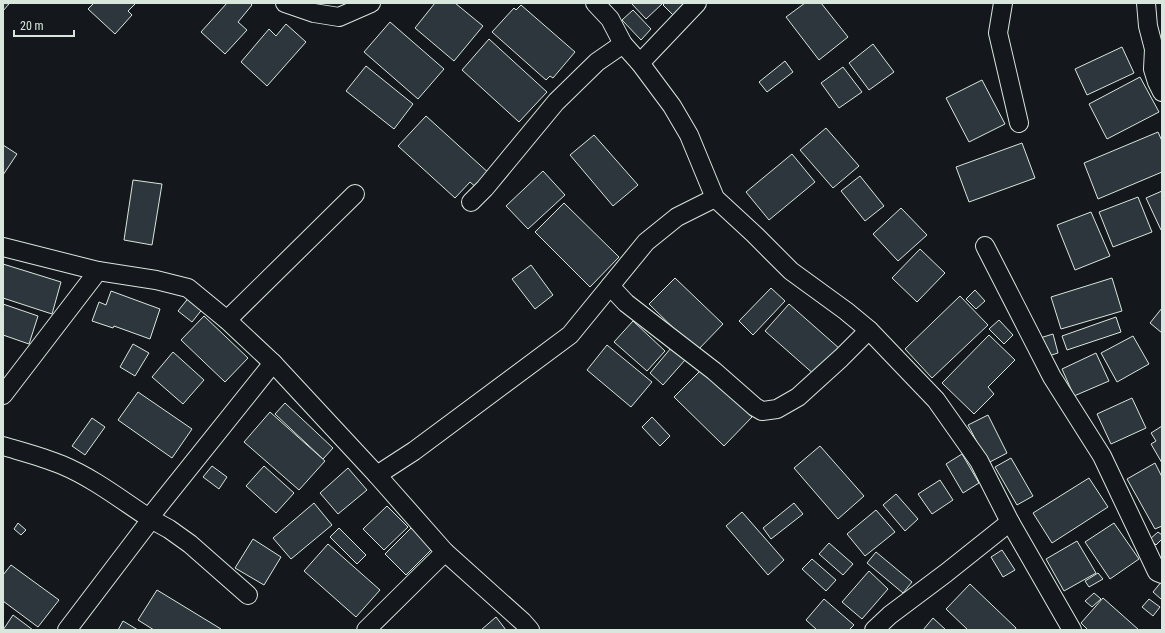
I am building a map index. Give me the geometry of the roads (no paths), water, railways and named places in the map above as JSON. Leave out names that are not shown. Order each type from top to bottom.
[{"type":"street","points":[[285,3],[314,13],[339,17],[371,3]]},
{"type":"street","points":[[595,3],[610,19],[623,44],[640,63],[672,106],[689,135],[715,198],[791,271],[846,311],[869,330],[936,400],[980,461],[1010,522],[1072,630]]},
{"type":"street","points":[[640,63],[697,3]]},
{"type":"street","points":[[1003,3],[998,33],[1019,123]]},
{"type":"street","points":[[1146,3],[1148,26],[1154,49],[1153,69],[1162,92]]},
{"type":"street","points":[[471,202],[485,188],[556,102],[597,62],[623,44]]},
{"type":"street","points":[[227,320],[355,194]]},
{"type":"street","points":[[377,475],[414,450],[570,334],[646,242],[677,217],[715,198]]},
{"type":"street","points":[[985,246],[1052,377],[1102,456],[1157,572],[1162,574]]},
{"type":"street","points":[[3,247],[98,271],[156,280],[188,288],[274,362],[445,552],[530,630]]},
{"type":"street","points":[[3,395],[98,271]]},
{"type":"street","points":[[610,286],[626,303],[708,366],[755,407],[762,411],[777,409],[798,397],[869,330]]},
{"type":"street","points":[[67,630],[146,526],[149,518],[274,362]]},
{"type":"street","points":[[3,446],[29,453],[62,465],[98,484],[190,544],[248,595]]},
{"type":"street","points":[[874,630],[890,615],[1010,522]]},
{"type":"street","points":[[366,630],[445,552]]}]
